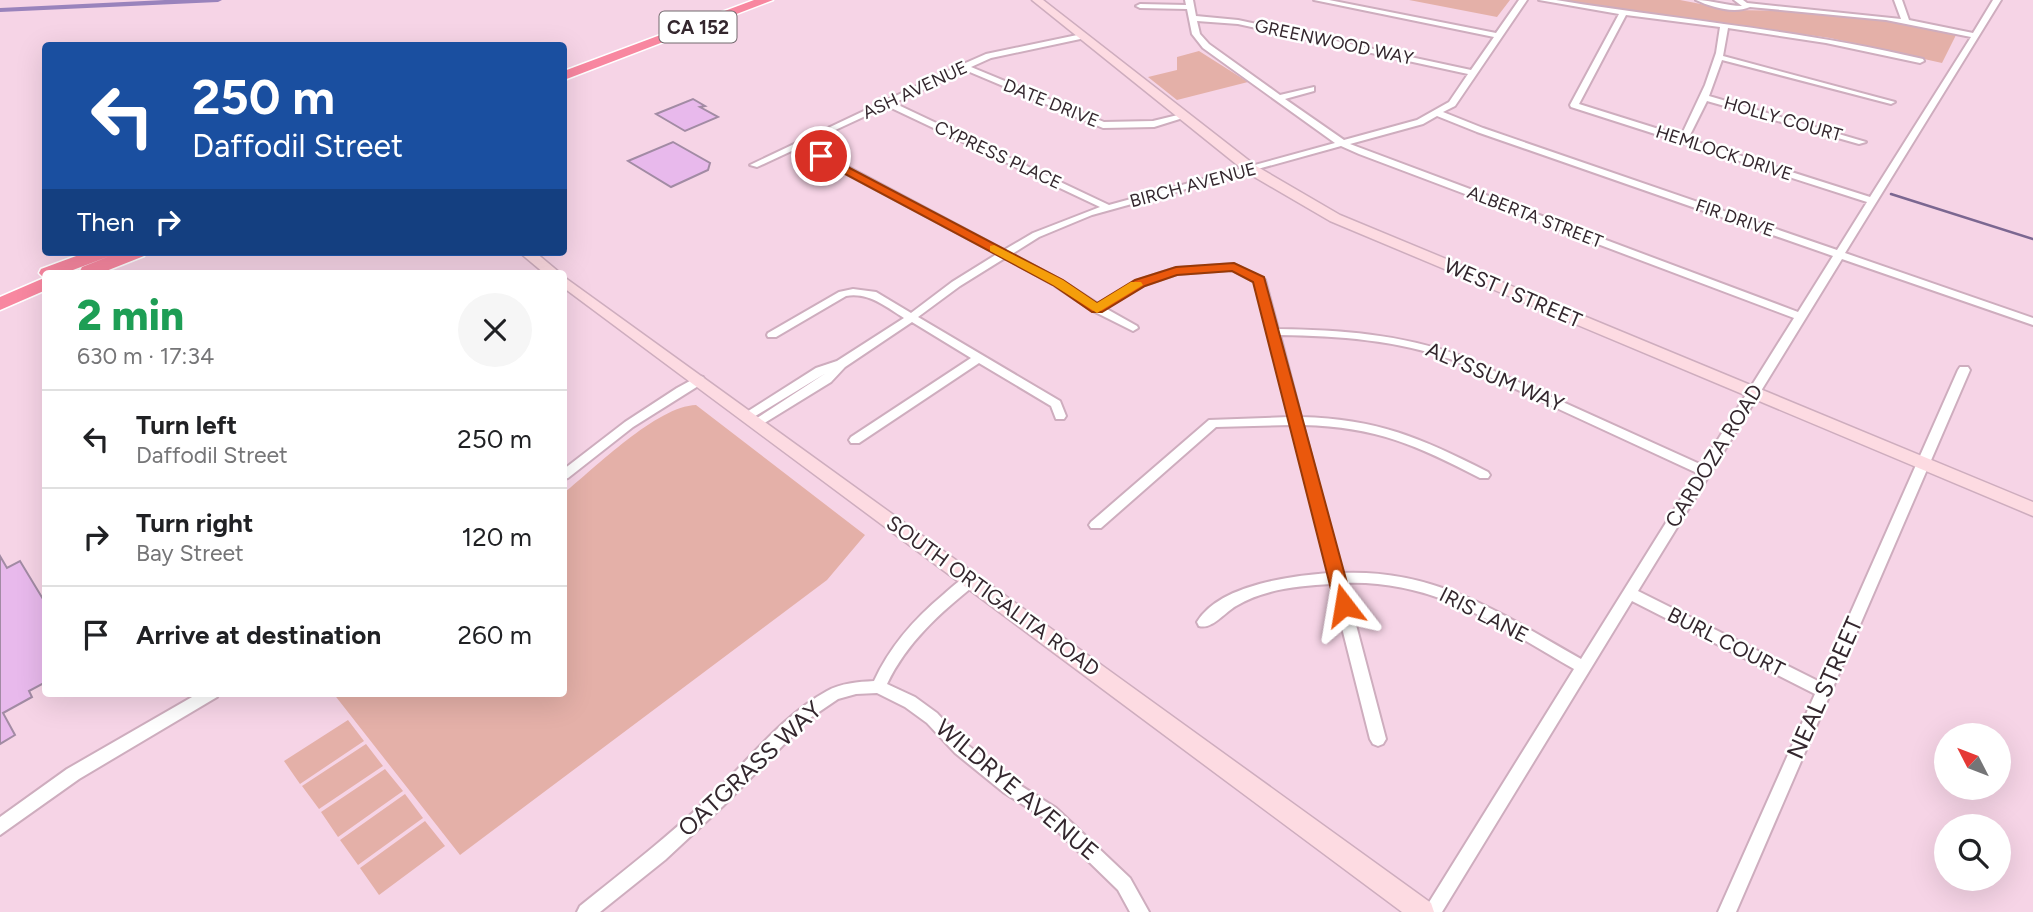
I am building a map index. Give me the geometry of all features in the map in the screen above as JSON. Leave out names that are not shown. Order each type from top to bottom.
[{"type":"highway","name":"CA 152","points":[[567,75],[766,0]]},
{"type":"highway","name":"CA 152","points":[[567,83],[615,63],[629,53]]},
{"type":"highway","points":[[57,270],[94,256]]},
{"type":"highway","points":[[75,270],[110,256]]},
{"type":"highway","points":[[91,270],[127,256]]},
{"type":"highway","points":[[0,291],[42,276]]},
{"type":"highway","points":[[0,304],[42,287]]},
{"type":"street","name":"WEST I STREET","points":[[1037,0],[1251,169],[1312,206],[1359,229],[2033,509]]},
{"type":"street","points":[[1318,0],[1498,36]]},
{"type":"street","name":"BIRCH AVENUE","points":[[752,419],[827,379],[841,364],[942,293],[1059,224],[1420,122],[1437,113],[1452,104],[1523,0]]},
{"type":"street","points":[[1543,0],[1813,37],[1920,61]]},
{"type":"street","points":[[1700,0],[1719,1],[1733,9],[1745,8],[1747,5]]},
{"type":"street","points":[[1738,0],[1747,5],[1905,20],[1974,35]]},
{"type":"street","points":[[1898,0],[1905,20]]},
{"type":"street","name":"CARDOZA ROAD","points":[[1432,912],[1997,0]]},
{"type":"street","name":"ALBERTA STREET","points":[[1140,6],[1190,3],[1196,34],[1206,46],[1343,144],[1800,317]]},
{"type":"street","name":"HEMLOCK DRIVE","points":[[1623,13],[1574,105],[1874,201]]},
{"type":"street","name":"GREENWOOD WAY","points":[[1193,18],[1238,22],[1473,72]]},
{"type":"street","points":[[1683,140],[1691,128],[1718,57],[1724,38],[1724,26]]},
{"type":"street","name":"ASH AVENUE","points":[[754,165],[989,56],[1082,36]]},
{"type":"street","points":[[1718,57],[1891,102]]},
{"type":"street","name":"DATE DRIVE","points":[[964,67],[1103,125],[1154,124],[1183,115]]},
{"type":"street","points":[[1280,98],[1311,89]]},
{"type":"street","name":"HOLLY COURT","points":[[1703,97],[1862,142]]},
{"type":"street","name":"CYPRESS PLACE","points":[[887,103],[1109,208]]},
{"type":"street","name":"FIR DRIVE","points":[[1437,113],[2033,322]]},
{"type":"street","points":[[798,144],[1058,282],[1097,309],[1133,328]]},
{"type":"street","points":[[531,256],[549,270]]},
{"type":"street","points":[[1097,309],[1125,290],[1159,275],[1195,268],[1234,267],[1259,280],[1378,739]]},
{"type":"street","name":"SOUTH ORTIGALITA ROAD","points":[[567,283],[1422,912]]},
{"type":"street","points":[[772,335],[843,294],[872,294],[1056,404],[1060,416]]},
{"type":"street","name":"ALYSSUM WAY","points":[[1273,332],[1354,333],[1417,343],[1457,358],[1704,471]]},
{"type":"street","points":[[855,440],[979,358]]},
{"type":"street","name":"NEAL STREET","points":[[1727,912],[1964,370]]},
{"type":"street","points":[[567,472],[607,438],[658,403],[699,380]]},
{"type":"street","points":[[1096,525],[1213,423],[1337,423],[1379,429],[1421,444],[1483,475]]},
{"type":"street","name":"IRIS LANE","points":[[1204,622],[1229,602],[1265,587],[1337,579],[1383,578],[1425,586],[1459,600],[1583,667]]},
{"type":"street","points":[[878,687],[887,665],[909,635],[934,609],[971,580]]},
{"type":"street","name":"BURL COURT","points":[[1629,593],[1824,691]]},
{"type":"street","name":"OATGRASS WAY","points":[[586,912],[659,854],[717,802],[805,713],[834,694],[856,688],[878,687]]},
{"type":"street","name":"WILDRYE AVENUE","points":[[878,687],[910,702],[932,718],[960,748],[1009,787],[1050,813],[1124,884],[1140,912]]},
{"type":"street","points":[[0,827],[73,775],[205,697]]},
{"type":"shaded area","points":[[1409,0],[1510,0],[1497,17]]},
{"type":"shaded area","points":[[1557,0],[1680,0],[1732,10],[1798,11],[1854,16],[1957,33],[1942,63],[1830,38]]},
{"type":"shaded area","points":[[1199,51],[1248,82],[1177,100],[1148,77],[1177,70],[1177,57]]},
{"type":"shaded area","points":[[696,405],[865,535],[827,580],[460,855],[336,697],[567,697],[567,490],[627,440],[680,408]]},
{"type":"shaded area","points":[[348,720],[364,741],[300,784],[284,761]]},
{"type":"shaded area","points":[[366,744],[383,766],[319,809],[302,786]]},
{"type":"shaded area","points":[[385,769],[403,791],[338,837],[321,812]]},
{"type":"shaded area","points":[[405,794],[423,818],[358,865],[340,840]]},
{"type":"shaded area","points":[[425,821],[445,846],[379,895],[360,868]]},
{"type":"building","points":[[693,99],[705,106],[700,107],[718,117],[685,131],[656,114]]},
{"type":"building","points":[[673,142],[710,163],[708,170],[671,187],[628,161]]},
{"type":"building","points":[[0,556],[7,568],[20,561],[42,597],[42,684],[29,691],[32,697],[3,713],[15,735],[0,744]]},
{"type":"waterway","points":[[0,10],[218,0]]},
{"type":"waterway","points":[[1891,194],[2033,239]]},
{"type":"slow traffic","points":[[994,249],[1058,282],[1097,309],[1136,285]]},
{"type":"route","points":[[821,156],[1058,282],[1097,309],[1125,290],[1159,275],[1176,271],[1234,267],[1259,280],[1344,605]]}]
